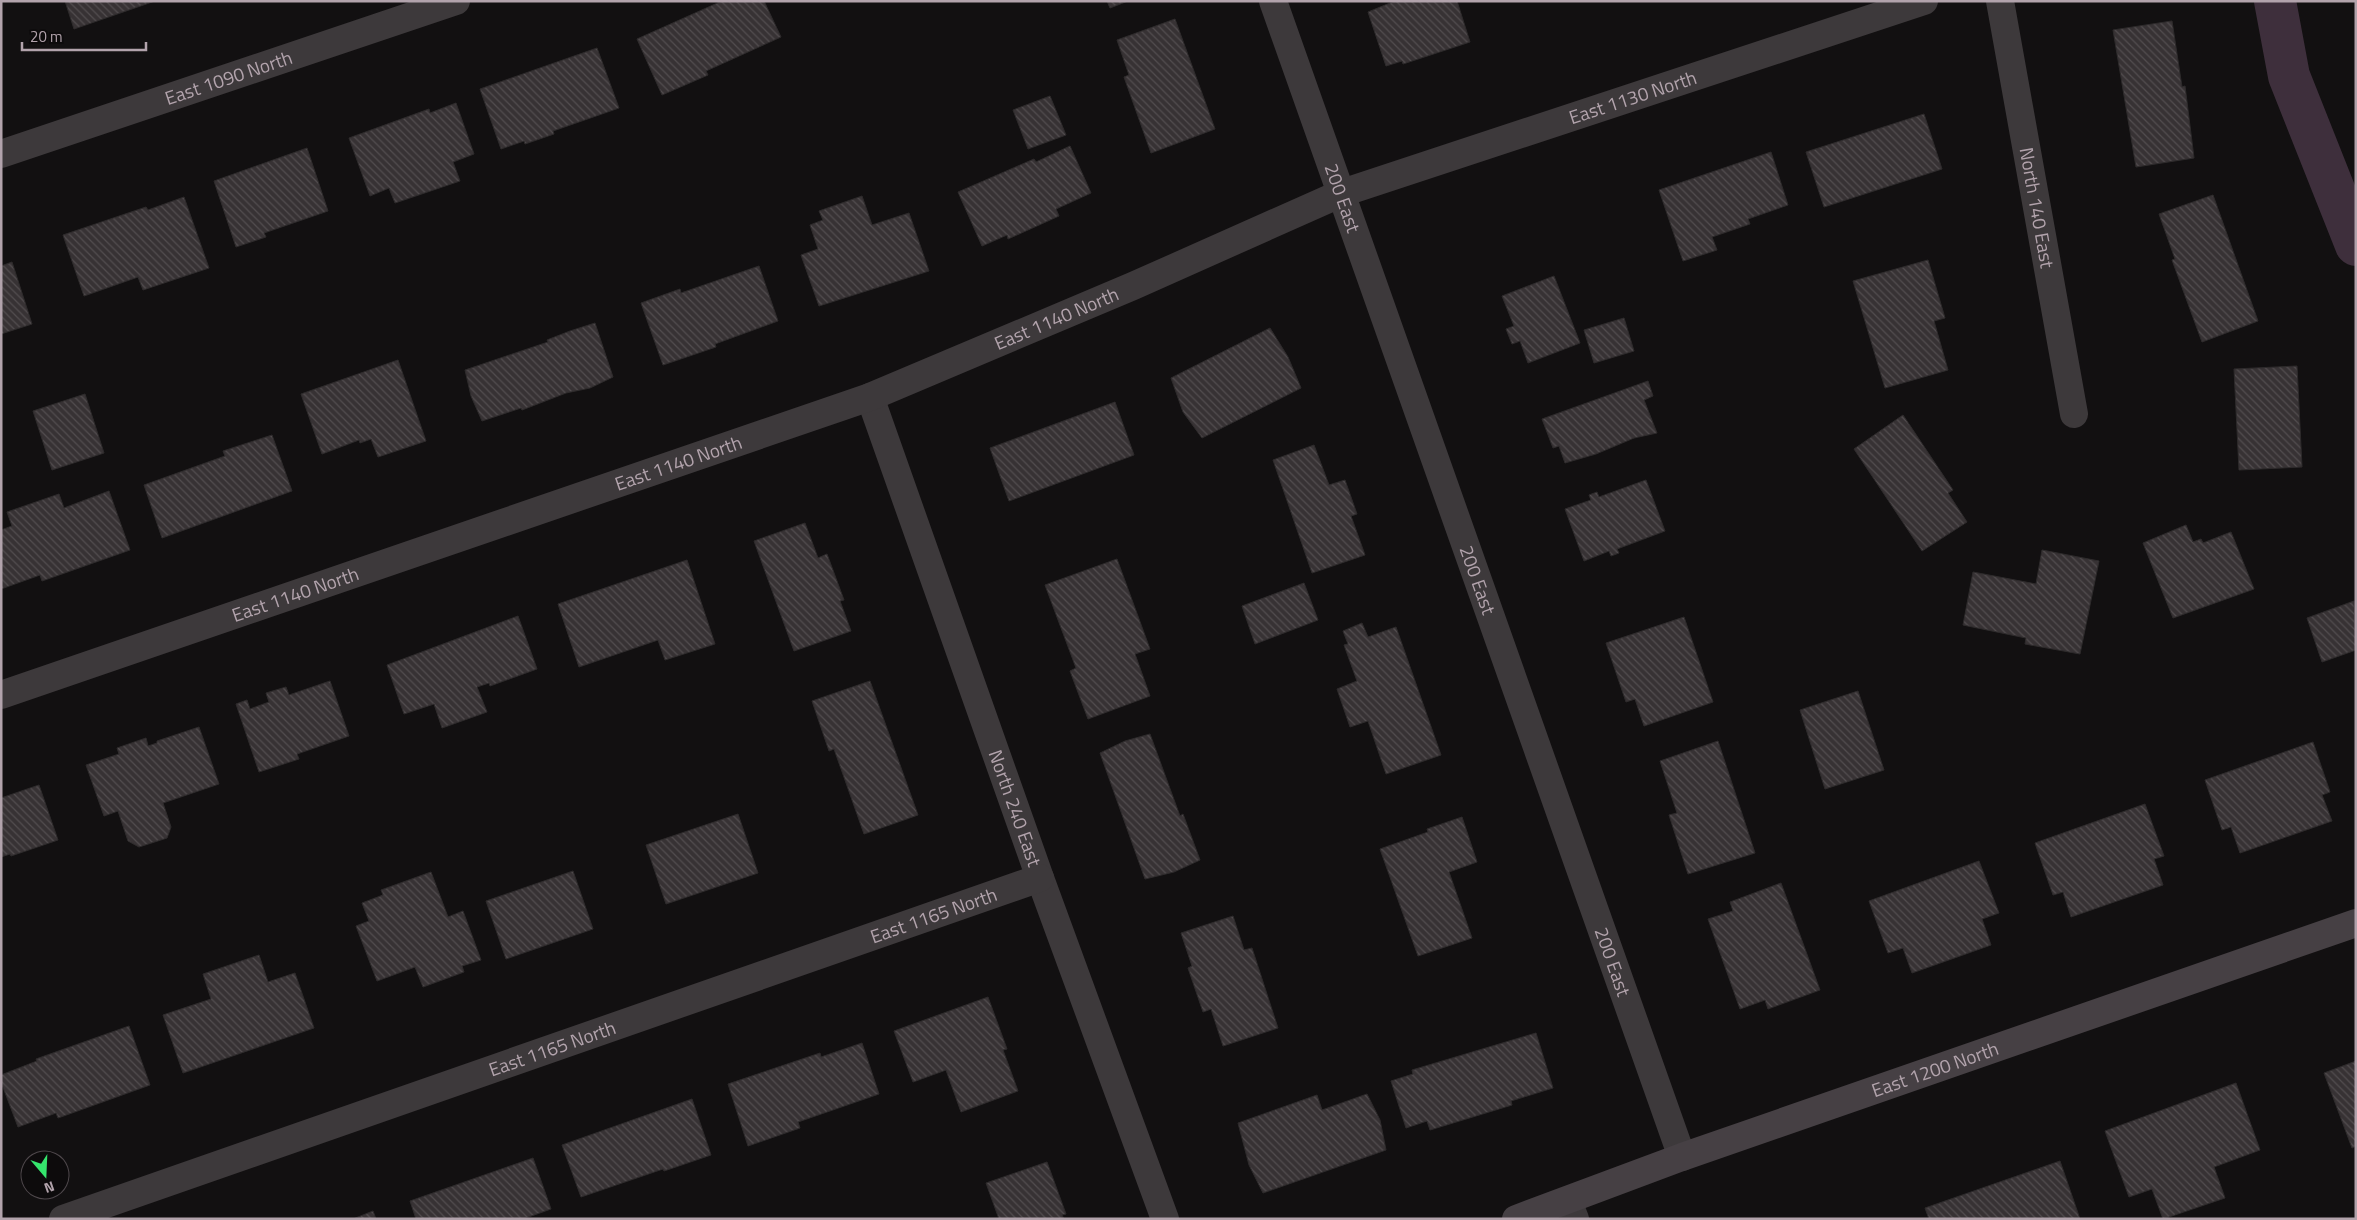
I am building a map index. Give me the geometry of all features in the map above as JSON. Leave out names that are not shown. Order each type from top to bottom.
[{"type":"street","name":"East 1090 North","points":[[2,150],[456,1]]},
{"type":"street","name":"200 East","points":[[1273,1],[1682,1158]]},
{"type":"street","name":"East 1130 North","points":[[1342,193],[1924,1]]},
{"type":"street","name":"North 140 East","points":[[2000,1],[2074,414]]},
{"type":"street","name":"East 1140 North","points":[[1,695],[870,397],[1132,286],[1342,193]]},
{"type":"street","name":"North 240 East","points":[[870,397],[1040,878],[1165,1219]]},
{"type":"street","name":"East 1165 North","points":[[63,1219],[1040,878]]},
{"type":"street","name":"East 1200 North","points":[[1516,1219],[1572,1210],[1682,1158],[2356,923]]},
{"type":"building","points":[[65,1],[155,1],[74,29]]},
{"type":"building","points":[[722,1],[764,1],[781,37],[706,71],[708,75],[662,95],[637,39]]},
{"type":"building","points":[[1107,1],[1128,1],[1110,8]]},
{"type":"building","points":[[1395,1],[1457,1],[1470,42],[1403,64],[1402,61],[1386,66],[1368,12]]},
{"type":"building","points":[[1175,19],[1215,129],[1151,153],[1124,77],[1129,75],[1117,40]]},
{"type":"building","points":[[2172,21],[2182,87],[2185,86],[2194,158],[2136,167],[2113,30]]},
{"type":"building","points":[[597,48],[619,108],[553,131],[554,134],[525,144],[524,141],[501,149],[480,89]]},
{"type":"building","points":[[1050,96],[1066,135],[1028,149],[1013,110]]},
{"type":"building","points":[[456,103],[474,154],[453,162],[460,181],[395,203],[389,188],[370,196],[349,138],[429,109],[430,113]]},
{"type":"building","points":[[1924,114],[1942,169],[1824,207],[1806,152]]},
{"type":"building","points":[[1070,146],[1091,193],[1056,209],[1059,216],[1008,239],[1007,235],[982,246],[958,192],[1034,159],[1036,162]]},
{"type":"building","points":[[307,148],[328,211],[264,233],[266,237],[236,247],[214,181]]},
{"type":"building","points":[[1771,152],[1788,205],[1748,219],[1750,224],[1712,237],[1717,250],[1683,261],[1659,190]]},
{"type":"building","points":[[2213,195],[2258,321],[2202,342],[2172,260],[2175,259],[2159,214]]},
{"type":"building","points":[[862,196],[872,225],[909,213],[929,271],[819,306],[801,255],[818,249],[810,225],[823,220],[819,211]]},
{"type":"building","points":[[184,197],[209,268],[143,290],[138,277],[84,296],[63,235],[146,207],[148,210]]},
{"type":"building","points":[[1928,260],[1945,318],[1934,321],[1948,370],[1885,388],[1853,281]]},
{"type":"building","points":[[12,262],[32,324],[1,334],[1,266]]},
{"type":"building","points":[[759,266],[778,321],[715,344],[716,347],[663,365],[641,303],[680,289],[681,293]]},
{"type":"building","points":[[1554,276],[1580,343],[1528,363],[1520,341],[1512,344],[1506,329],[1514,326],[1502,296]]},
{"type":"building","points":[[1624,318],[1634,351],[1594,363],[1584,330]]},
{"type":"building","points":[[595,323],[613,377],[590,388],[566,393],[522,410],[521,408],[482,421],[471,396],[465,370],[548,342],[547,340]]},
{"type":"building","points":[[1270,328],[1288,357],[1301,388],[1202,438],[1183,412],[1171,378]]},
{"type":"building","points":[[398,360],[426,441],[378,457],[371,439],[360,443],[359,440],[322,454],[301,394]]},
{"type":"building","points":[[2297,366],[2302,467],[2239,470],[2234,369]]},
{"type":"building","points":[[1648,381],[1653,396],[1644,400],[1657,433],[1634,438],[1596,454],[1565,463],[1559,446],[1553,448],[1542,419]]},
{"type":"building","points":[[85,394],[104,453],[52,470],[33,411]]},
{"type":"building","points":[[1115,402],[1134,455],[1009,501],[990,448]]},
{"type":"building","points":[[1903,415],[1953,490],[1948,493],[1967,522],[1922,551],[1854,449]]},
{"type":"building","points":[[272,435],[292,491],[162,538],[144,485],[225,456],[223,451]]},
{"type":"building","points":[[1314,445],[1329,485],[1345,480],[1357,514],[1351,516],[1365,555],[1312,573],[1273,460]]},
{"type":"building","points":[[1646,480],[1665,531],[1617,549],[1619,553],[1611,556],[1609,551],[1584,561],[1565,509],[1591,500],[1589,495],[1597,492],[1599,497]]},
{"type":"building","points":[[109,491],[130,550],[42,581],[40,575],[1,589],[1,530],[12,526],[7,512],[59,494],[64,508]]},
{"type":"building","points":[[805,523],[818,558],[827,554],[844,600],[840,601],[851,631],[794,651],[754,541]]},
{"type":"building","points":[[2186,525],[2193,542],[2201,539],[2203,543],[2231,532],[2254,589],[2173,618],[2143,543]]},
{"type":"building","points":[[2042,550],[2099,561],[2080,654],[2025,644],[2026,638],[1963,625],[1973,572],[2036,584]]},
{"type":"building","points":[[1117,559],[1150,649],[1135,654],[1150,696],[1088,719],[1070,671],[1076,668],[1045,585]]},
{"type":"building","points":[[687,560],[715,644],[665,660],[658,640],[579,667],[558,604]]},
{"type":"building","points":[[1304,583],[1318,620],[1255,644],[1242,606]]},
{"type":"building","points":[[2354,601],[2356,650],[2322,662],[2307,618]]},
{"type":"building","points":[[518,616],[537,669],[490,686],[489,683],[477,687],[487,712],[442,728],[434,704],[404,714],[387,665]]},
{"type":"building","points":[[1684,617],[1713,702],[1644,726],[1635,699],[1626,702],[1606,643]]},
{"type":"building","points":[[1362,623],[1368,637],[1396,627],[1441,755],[1386,774],[1368,721],[1350,727],[1337,689],[1357,681],[1344,645],[1348,644],[1343,631]]},
{"type":"building","points":[[330,681],[349,736],[297,754],[299,759],[259,772],[236,704],[247,700],[250,709],[269,702],[266,693],[286,687],[289,695]]},
{"type":"building","points":[[870,681],[918,815],[864,834],[834,749],[829,751],[812,701]]},
{"type":"building","points":[[1858,691],[1884,770],[1825,789],[1800,710]]},
{"type":"building","points":[[199,727],[219,784],[163,803],[171,827],[167,838],[139,847],[128,841],[118,811],[104,816],[86,765],[119,754],[117,748],[146,738],[148,746],[157,743],[157,741]]},
{"type":"building","points":[[1150,734],[1180,816],[1183,814],[1200,860],[1174,872],[1145,879],[1100,753],[1125,741]]},
{"type":"building","points":[[1718,741],[1755,853],[1688,874],[1669,815],[1677,813],[1660,761]]},
{"type":"building","points":[[2313,742],[2330,792],[2322,795],[2332,821],[2240,853],[2231,827],[2222,830],[2205,780]]},
{"type":"building","points":[[39,785],[58,840],[11,856],[10,854],[1,857],[1,798]]},
{"type":"building","points":[[2145,804],[2164,856],[2154,859],[2163,885],[2071,917],[2063,892],[2053,895],[2035,843]]},
{"type":"building","points":[[738,814],[758,873],[666,904],[646,845]]},
{"type":"building","points":[[1462,817],[1477,862],[1449,872],[1472,938],[1418,956],[1380,849],[1428,832],[1427,829]]},
{"type":"building","points":[[1979,861],[1999,913],[1982,919],[1991,945],[1912,973],[1903,948],[1888,953],[1869,901]]},
{"type":"building","points":[[573,871],[593,929],[506,959],[486,901]]},
{"type":"building","points":[[431,872],[448,917],[463,911],[481,960],[462,966],[464,972],[423,987],[415,967],[377,981],[356,926],[369,921],[362,903],[383,895],[381,890]]},
{"type":"building","points":[[1781,883],[1820,990],[1768,1009],[1765,1000],[1740,1009],[1708,919],[1733,911],[1730,902]]},
{"type":"building","points":[[1233,916],[1244,950],[1252,948],[1278,1028],[1223,1046],[1211,1009],[1203,1012],[1188,968],[1192,966],[1181,933]]},
{"type":"building","points":[[259,955],[268,982],[295,973],[314,1028],[183,1073],[163,1015],[211,999],[203,974]]},
{"type":"building","points":[[988,997],[1007,1049],[1003,1050],[1018,1091],[961,1112],[946,1070],[913,1082],[894,1031]]},
{"type":"building","points":[[129,1026],[150,1085],[58,1118],[56,1113],[18,1127],[1,1082],[1,1075],[37,1061],[36,1059]]},
{"type":"building","points":[[1536,1033],[1553,1088],[1511,1101],[1512,1105],[1430,1130],[1427,1121],[1406,1128],[1391,1081],[1413,1074],[1412,1070]]},
{"type":"building","points":[[862,1043],[879,1094],[798,1122],[800,1128],[748,1146],[728,1084],[820,1053],[821,1057]]},
{"type":"building","points":[[2356,1061],[2356,1146],[2352,1148],[2324,1073]]},
{"type":"building","points":[[2236,1083],[2260,1150],[2214,1167],[2225,1198],[2163,1219],[2152,1189],[2129,1197],[2105,1131]]},
{"type":"building","points":[[1367,1094],[1380,1120],[1386,1150],[1263,1193],[1249,1165],[1238,1123],[1317,1095],[1322,1110]]},
{"type":"building","points":[[692,1099],[711,1155],[581,1197],[562,1145]]},
{"type":"building","points":[[533,1158],[551,1209],[523,1219],[416,1219],[410,1201]]},
{"type":"building","points":[[2060,1161],[2080,1219],[1929,1219],[1925,1208]]},
{"type":"building","points":[[1047,1162],[1066,1214],[1062,1215],[1064,1219],[999,1219],[986,1183]]},
{"type":"building","points":[[373,1211],[376,1219],[353,1219]]},
{"type":"waterway","points":[[2275,1],[2289,76],[2356,245]]}]
